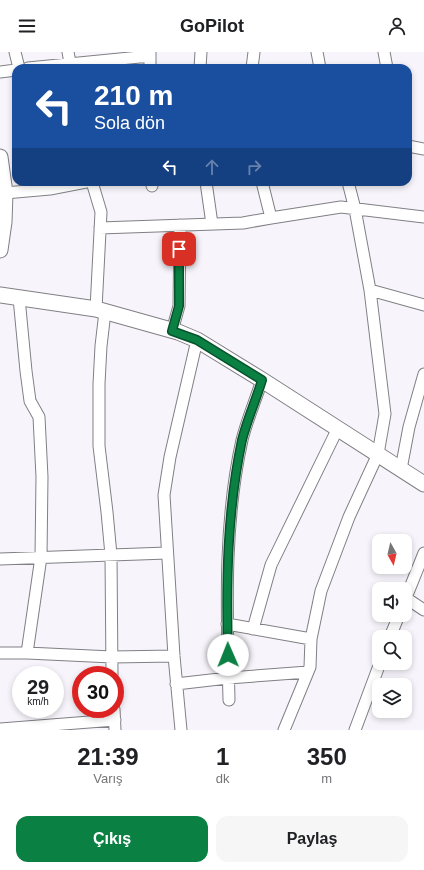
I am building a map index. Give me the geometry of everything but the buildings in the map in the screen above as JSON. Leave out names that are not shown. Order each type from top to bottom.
[{"type":"street","points":[[15,52],[18,64]]},
{"type":"street","points":[[200,64],[201,52]]},
{"type":"street","points":[[252,64],[254,52]]},
{"type":"street","points":[[317,52],[319,64]]},
{"type":"street","points":[[384,52],[386,64]]},
{"type":"street","points":[[51,64],[69,61],[150,54]]},
{"type":"street","points":[[0,72],[12,70]]},
{"type":"street","points":[[412,147],[424,149]]},
{"type":"street","points":[[0,157],[5,194],[4,222],[0,250]]},
{"type":"street","points":[[5,194],[65,186]]},
{"type":"street","points":[[93,186],[101,212],[99,446],[111,555],[112,666]]},
{"type":"street","points":[[207,186],[212,224]]},
{"type":"street","points":[[263,186],[271,218]]},
{"type":"street","points":[[284,730],[310,667],[311,639],[321,591],[349,517],[378,454],[385,414],[370,290],[355,209],[349,186]]},
{"type":"street","points":[[100,228],[243,223],[341,207],[424,217]]},
{"type":"street","points":[[172,331],[179,306],[180,225]]},
{"type":"street","points":[[370,290],[424,305]]},
{"type":"street","points":[[0,295],[100,310],[172,331],[197,340],[338,428],[424,484]]},
{"type":"street","points":[[19,298],[30,401],[39,417],[42,477],[41,558],[27,653]]},
{"type":"street","points":[[181,730],[176,684],[164,496],[170,457],[197,340]]},
{"type":"street","points":[[401,469],[409,427],[424,374]]},
{"type":"street","points":[[229,700],[227,624],[228,540],[242,439],[262,380]]},
{"type":"street","points":[[253,629],[271,566],[338,428]]},
{"type":"street","points":[[0,559],[167,553]]},
{"type":"street","points":[[412,582],[424,553]]},
{"type":"street","points":[[412,603],[424,610]]},
{"type":"street","points":[[227,624],[311,639]]},
{"type":"street","points":[[0,654],[27,653],[112,657],[174,656]]},
{"type":"street","points":[[355,730],[377,670]]},
{"type":"street","points":[[176,684],[228,678],[308,672]]},
{"type":"street","points":[[0,729],[115,720]]},
{"type":"route","points":[[179,249],[179,306],[172,331],[197,340],[262,380],[242,439],[234,489],[228,540],[228,655]]}]
